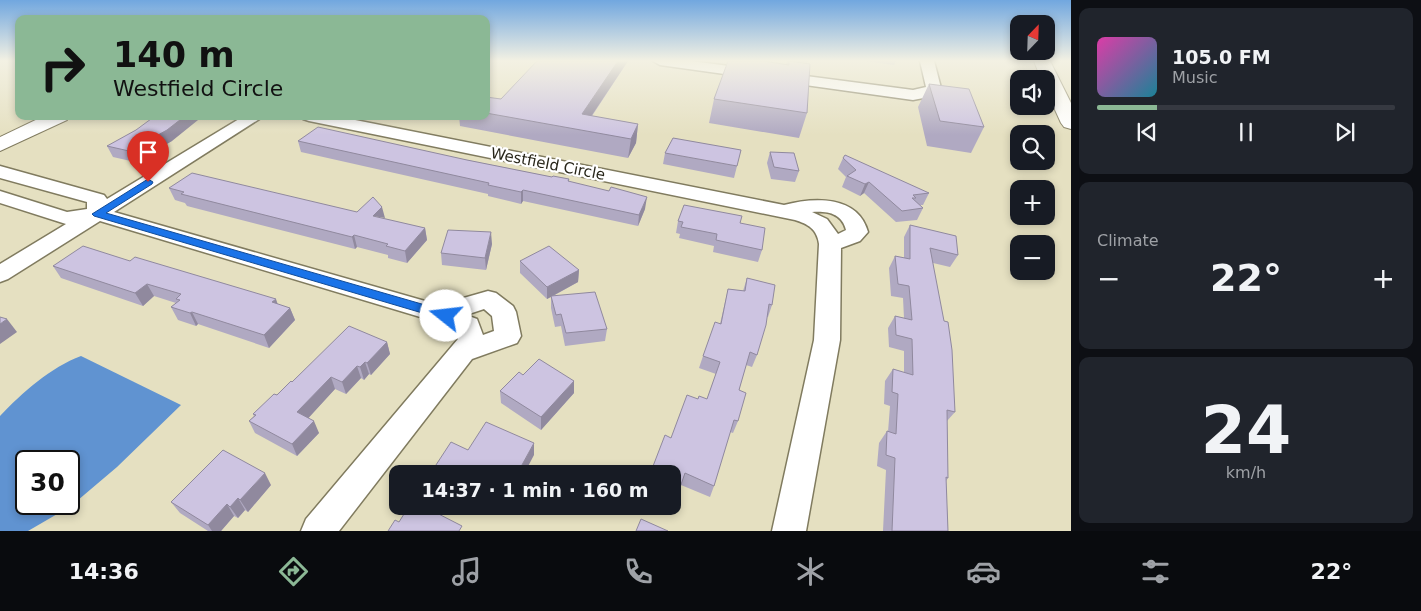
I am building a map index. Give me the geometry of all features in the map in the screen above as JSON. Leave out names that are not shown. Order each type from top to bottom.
[{"type":"main road","points":[[1054,86],[1071,123]]},
{"type":"main road","points":[[0,145],[52,120]]},
{"type":"street","points":[[838,86],[897,94],[926,94],[932,91],[934,86]]},
{"type":"street","points":[[0,274],[245,120]]},
{"type":"street","name":"Westfield Circle","points":[[329,120],[787,212],[805,216],[820,223],[829,233],[830,244],[826,340],[789,531]]},
{"type":"street","points":[[0,172],[97,199],[97,214]]},
{"type":"street","points":[[0,197],[66,218],[97,214],[439,314],[468,326],[471,341],[318,531]]},
{"type":"street","name":"Westfield Circle","points":[[787,212],[799,207],[825,205],[851,217],[857,226],[858,232],[830,244]]},
{"type":"street","points":[[439,314],[488,299],[504,312],[508,336],[462,352]]},
{"type":"water","points":[[81,356],[181,405],[117,467],[80,498],[80,450],[15,450],[15,515],[56,515],[28,531],[0,531],[0,416],[18,398],[59,367]]},
{"type":"building","points":[[514,86],[601,86],[582,114],[638,124],[631,139],[490,114],[490,98],[501,99]]},
{"type":"building","points":[[719,86],[809,86],[807,113],[714,99]]},
{"type":"building","points":[[930,86],[969,89],[984,127],[940,121]]},
{"type":"building","points":[[150,120],[180,120],[167,130],[129,151],[107,146]]},
{"type":"building","points":[[318,127],[467,160],[569,179],[568,181],[609,191],[611,187],[647,197],[639,215],[523,190],[521,192],[488,185],[489,183],[298,141]]},
{"type":"building","points":[[673,138],[741,150],[737,166],[665,153]]},
{"type":"building","points":[[770,152],[794,153],[799,171],[774,167]]},
{"type":"building","points":[[845,155],[929,193],[913,195],[916,198],[912,198],[923,208],[902,211],[869,182],[865,184],[847,176],[856,170],[843,158]]},
{"type":"building","points":[[192,173],[357,212],[373,197],[382,207],[373,216],[425,228],[405,251],[386,246],[388,244],[354,235],[352,237],[181,194],[184,192],[169,188]]},
{"type":"building","points":[[684,205],[742,216],[740,223],[765,228],[762,250],[716,240],[717,234],[681,227],[683,222],[678,221]]},
{"type":"building","points":[[910,225],[956,236],[958,255],[930,248],[944,321],[948,322],[952,350],[955,412],[947,410],[948,478],[946,477],[948,531],[892,531],[895,458],[886,455],[887,431],[896,434],[898,394],[892,392],[893,369],[913,375],[912,339],[896,335],[895,316],[912,320],[909,286],[898,284],[895,256],[910,259]]},
{"type":"building","points":[[448,230],[491,232],[485,258],[441,253]]},
{"type":"building","points":[[83,246],[130,261],[135,257],[276,299],[272,302],[290,308],[264,335],[171,307],[180,300],[176,299],[181,294],[147,284],[135,293],[53,266]]},
{"type":"building","points":[[549,246],[579,270],[547,287],[520,261]]},
{"type":"building","points":[[747,278],[775,285],[772,305],[769,304],[766,325],[757,355],[750,352],[739,390],[746,393],[738,421],[734,420],[714,486],[685,473],[681,485],[681,465],[653,465],[665,435],[671,438],[687,395],[698,399],[699,396],[707,399],[720,362],[703,356],[715,322],[721,324],[728,289],[745,291]]},
{"type":"building","points":[[595,292],[607,329],[566,333],[561,314],[556,315],[551,296]]},
{"type":"building","points":[[0,317],[7,319],[0,324]]},
{"type":"building","points":[[349,326],[387,342],[367,363],[365,362],[360,367],[357,366],[342,382],[331,377],[297,412],[314,421],[292,444],[249,421],[256,415],[253,414],[274,394],[277,395],[292,382]]},
{"type":"building","points":[[539,359],[574,381],[541,417],[500,391],[519,372],[523,375]]},
{"type":"building","points":[[486,422],[534,443],[522,465],[436,465],[451,442],[468,450]]},
{"type":"building","points":[[223,450],[265,473],[240,500],[238,498],[230,507],[227,504],[208,525],[171,502]]},
{"type":"building","points":[[403,515],[441,515],[462,526],[459,531],[388,531],[395,520],[399,522]]},
{"type":"building","points":[[641,519],[668,531],[636,531]]},
{"type":"route","points":[[148,182],[97,214],[446,316]]}]
